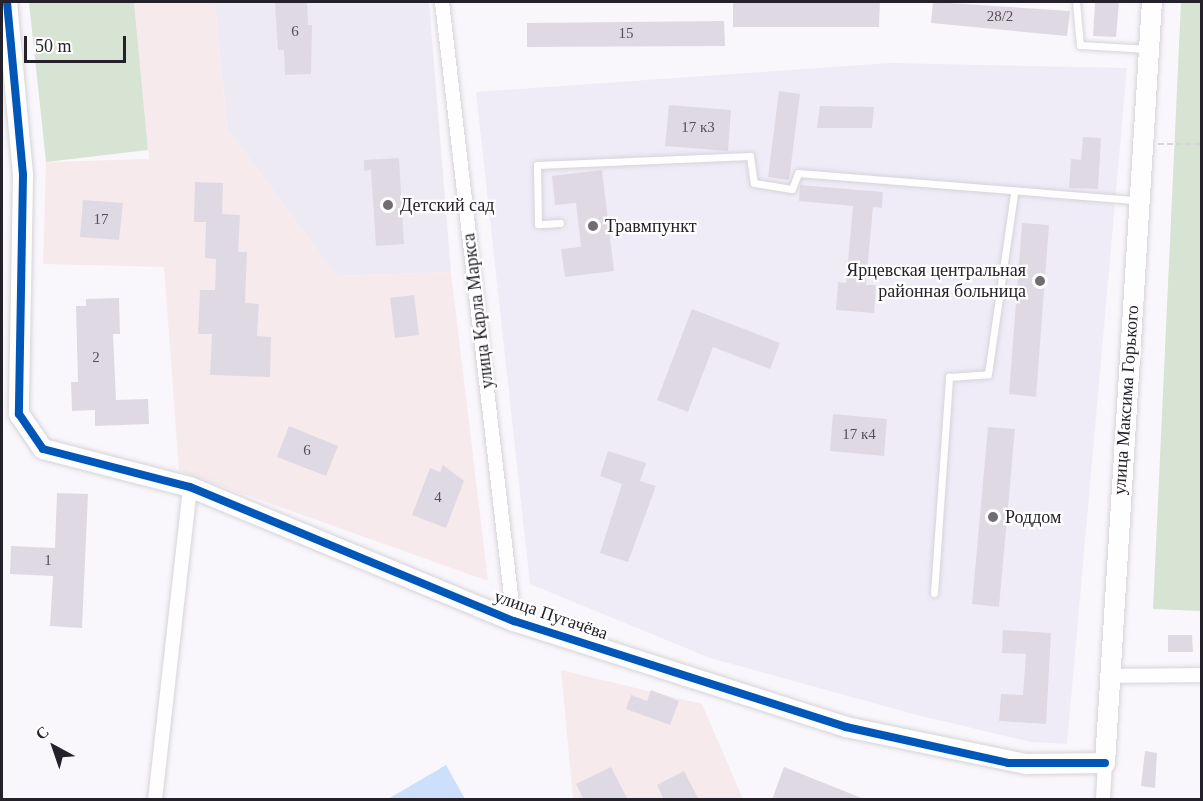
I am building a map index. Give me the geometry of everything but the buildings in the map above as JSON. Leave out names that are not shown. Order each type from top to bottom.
[{"type":"street","name":"улица Пугачёва","points":[[7,2],[23,175],[19,414],[44,449],[190,486],[514,621],[846,727],[1008,763],[1105,764]]},
{"type":"street","name":"улица Карла Маркса","points":[[442,2],[514,621]]},
{"type":"street","name":"улица Максима Горького","points":[[1103,800],[1152,2]]},
{"type":"street","points":[[155,800],[190,486]]},
{"type":"street","points":[[1109,676],[1202,675]]},
{"type":"lane","points":[[1076,2],[1080,45],[1149,49]]},
{"type":"lane","points":[[560,223],[538,224],[537,165],[750,156],[754,183],[792,189],[798,173],[1014,193],[1139,201]]},
{"type":"lane","points":[[934,592],[949,377],[988,374],[1014,193]]},
{"type":"path","points":[[1143,144],[1202,144]]},
{"type":"shaded area","points":[[134,2],[215,2],[227,128],[336,276],[451,272],[488,581],[179,471],[164,267],[43,264],[46,162],[149,159]]},
{"type":"shaded area","points":[[215,2],[429,2],[451,272],[336,276],[227,128]]},
{"type":"shaded area","points":[[890,63],[1127,68],[1067,744],[1031,742],[917,715],[710,658],[530,584],[476,92]]},
{"type":"shaded area","points":[[561,670],[702,704],[743,799],[573,799]]},
{"type":"green space","points":[[29,2],[134,2],[148,150],[46,162]]},
{"type":"green space","points":[[1181,2],[1202,2],[1201,611],[1153,609]]},
{"type":"water","points":[[446,765],[465,799],[388,799]]},
{"type":"cycle path","points":[[7,2],[23,175],[19,414],[43,449],[190,487],[514,621],[846,727],[1008,763],[1105,763]]},
{"type":"place","name":"Детский сад","points":[[388,205]]},
{"type":"place","name":"Травмпункт","points":[[593,226]]},
{"type":"place","name":"Ярцевская центральная районная больница","points":[[1040,281]]},
{"type":"place","name":"Роддом","points":[[993,517]]}]
